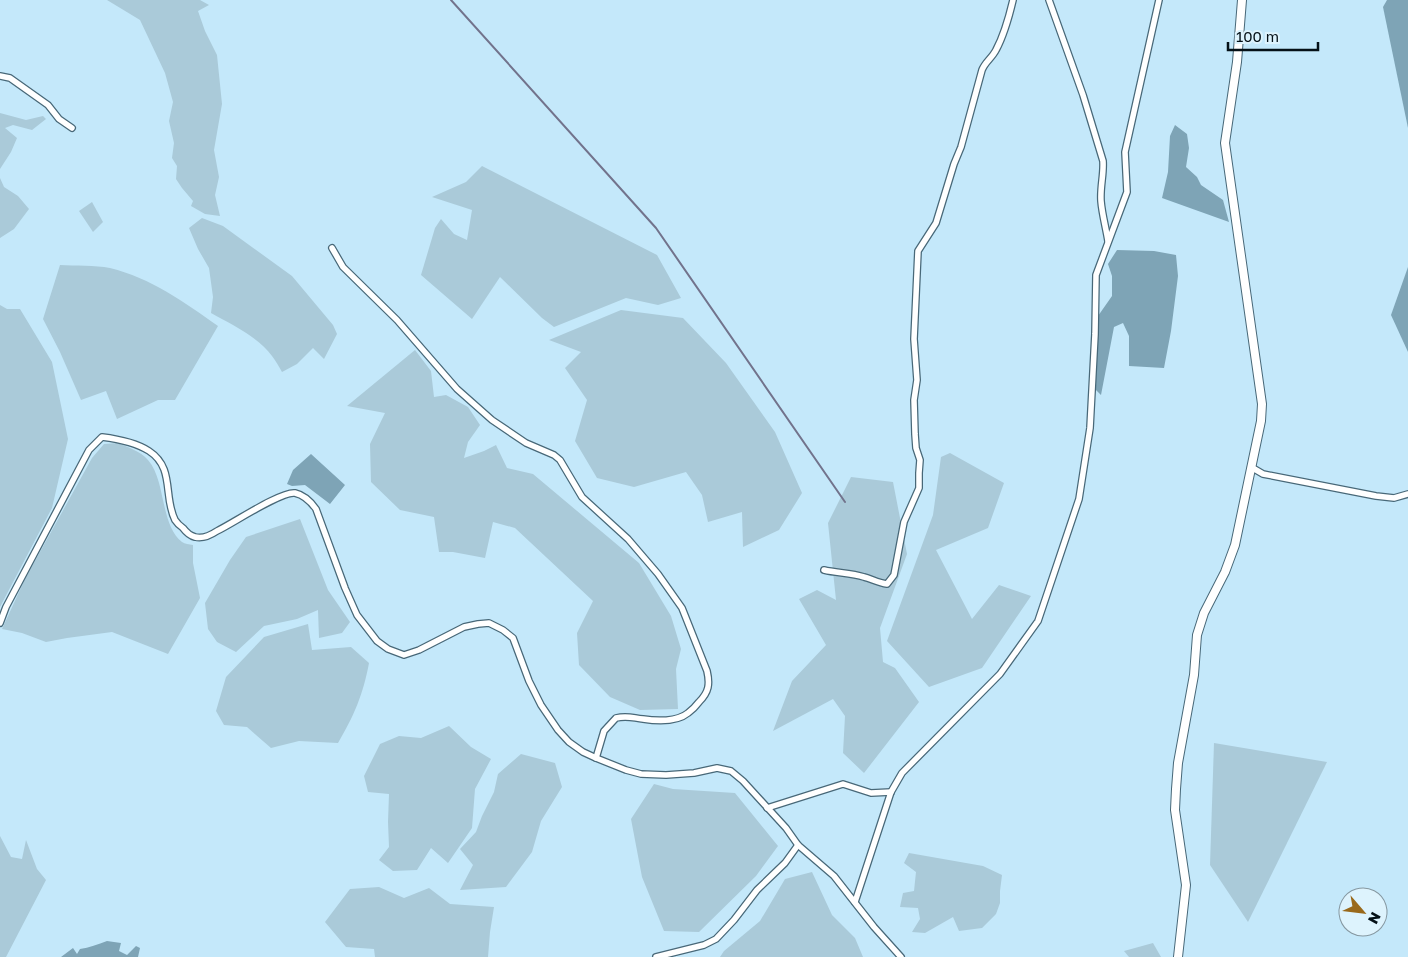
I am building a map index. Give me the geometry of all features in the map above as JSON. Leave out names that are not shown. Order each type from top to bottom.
[{"type":"street","points":[[824,570],[849,573],[865,577],[877,583],[887,584],[894,575],[904,522],[919,488],[920,460],[916,448],[914,400],[917,380],[914,339],[918,251],[936,224],[954,164],[962,147],[982,70],[1000,41],[1013,0]]},
{"type":"street","points":[[1049,0],[1104,160],[1101,202],[1108,243]]},
{"type":"street","points":[[855,902],[891,792],[902,773],[1000,674],[1038,621],[1078,499],[1090,428],[1096,275],[1126,192],[1125,152],[1159,0]]},
{"type":"street","points":[[1178,957],[1186,884],[1175,810],[1176,789],[1178,763],[1194,675],[1197,634],[1204,613],[1225,572],[1235,544],[1261,421],[1262,404],[1225,143],[1237,62],[1242,0]]},
{"type":"street","points":[[0,76],[10,78],[48,105],[59,119],[72,128]]},
{"type":"street","points":[[332,248],[343,267],[397,320],[457,389],[499,424],[526,443],[554,455],[560,460],[582,498],[628,540],[658,574],[682,608],[707,671],[710,681],[708,691],[703,699],[683,716],[656,721],[630,716],[616,718],[604,731],[596,758]]},
{"type":"street","points":[[0,623],[6,607],[89,450],[102,437],[131,443],[149,450],[157,458],[164,467],[168,480],[170,501],[175,521],[186,532],[197,538],[208,536],[270,501],[294,493],[302,496],[316,509],[345,588],[358,614],[378,641],[388,649],[404,654],[419,650],[464,627],[478,624],[489,623],[503,630],[513,638],[529,681],[541,705],[558,730],[569,742],[596,758],[641,774],[694,773],[717,768],[731,771],[743,781],[786,828],[798,845],[834,876],[874,927],[901,957]]},
{"type":"street","points":[[1251,467],[1263,474],[1376,496],[1394,498],[1408,494]]},
{"type":"street","points":[[767,808],[843,784],[871,793],[891,792]]},
{"type":"street","points":[[656,957],[704,946],[716,939],[734,920],[757,890],[785,863],[798,845]]},
{"type":"shaded area","points":[[107,0],[200,0],[209,5],[198,11],[205,31],[217,55],[222,104],[214,150],[219,177],[215,195],[220,216],[205,214],[191,206],[193,201],[176,179],[177,166],[172,158],[174,143],[169,121],[173,102],[165,73],[140,20]]},
{"type":"shaded area","points":[[1387,0],[1408,0],[1408,128],[1383,7]]},
{"type":"shaded area","points":[[0,113],[26,120],[43,116],[46,119],[32,130],[13,125],[5,128],[17,138],[0,169]]},
{"type":"shaded area","points":[[1175,125],[1187,134],[1189,148],[1186,167],[1197,177],[1201,185],[1223,200],[1229,222],[1162,198],[1168,172],[1170,136]]},
{"type":"shaded area","points":[[482,166],[657,255],[681,298],[658,305],[626,298],[554,327],[542,318],[500,277],[472,319],[421,275],[435,228],[441,219],[454,234],[467,240],[472,210],[432,197],[466,182]]},
{"type":"shaded area","points":[[0,178],[4,187],[18,196],[29,209],[14,229],[0,238]]},
{"type":"shaded area","points":[[92,202],[103,222],[93,232],[79,211]]},
{"type":"shaded area","points":[[202,218],[223,226],[292,276],[333,325],[337,334],[324,359],[313,348],[297,364],[282,372],[272,356],[259,343],[211,313],[213,297],[209,268],[189,228]]},
{"type":"shaded area","points":[[1117,250],[1154,251],[1176,255],[1178,276],[1164,368],[1129,366],[1129,336],[1123,323],[1114,327],[1101,395],[1095,389],[1098,316],[1112,296],[1112,276],[1108,264]]},
{"type":"shaded area","points":[[60,265],[92,266],[125,272],[153,284],[218,326],[175,400],[158,400],[117,419],[106,391],[81,400],[43,319]]},
{"type":"shaded area","points":[[1408,267],[1408,352],[1391,315]]},
{"type":"shaded area","points":[[0,305],[7,309],[20,309],[52,362],[68,439],[52,508],[0,607]]},
{"type":"shaded area","points":[[621,310],[683,318],[726,363],[775,432],[802,493],[779,530],[743,547],[742,512],[708,522],[702,495],[686,472],[634,487],[597,478],[575,441],[587,400],[565,368],[581,352],[549,340]]},
{"type":"shaded area","points":[[415,350],[431,371],[434,397],[446,395],[468,407],[480,425],[468,442],[464,458],[496,445],[507,468],[533,474],[639,563],[671,616],[681,649],[676,669],[678,709],[640,710],[610,697],[579,665],[577,633],[593,601],[515,528],[493,522],[485,558],[453,552],[439,552],[434,517],[400,510],[371,482],[370,444],[385,413],[347,406]]},
{"type":"shaded area","points":[[117,443],[138,452],[148,460],[158,479],[170,525],[182,542],[193,545],[193,563],[200,598],[168,654],[112,632],[46,642],[22,633],[2,629],[25,579],[92,458],[104,444]]},
{"type":"shaded area","points":[[950,453],[1004,483],[988,528],[936,550],[972,619],[999,585],[1031,596],[982,668],[929,687],[887,641],[933,515],[941,457]]},
{"type":"shaded area","points":[[311,454],[345,485],[330,504],[305,485],[292,486],[287,484],[293,470]]},
{"type":"shaded area","points":[[851,477],[893,482],[907,554],[880,628],[883,662],[895,668],[919,702],[864,773],[843,753],[845,716],[833,699],[773,731],[792,681],[826,645],[799,599],[817,590],[836,600],[828,523]]},
{"type":"shaded area","points":[[300,519],[328,590],[350,622],[342,633],[319,638],[318,610],[297,619],[264,626],[236,652],[217,642],[208,629],[205,603],[230,560],[246,537]]},
{"type":"shaded area","points":[[308,624],[312,650],[351,647],[369,663],[357,705],[338,743],[299,741],[271,748],[247,727],[224,725],[216,711],[226,677],[264,637]]},
{"type":"shaded area","points":[[449,726],[471,747],[491,759],[475,789],[472,828],[448,863],[431,848],[417,870],[393,871],[379,860],[389,847],[389,794],[368,792],[364,776],[380,744],[399,736],[421,738]]},
{"type":"shaded area","points":[[1214,743],[1327,762],[1248,922],[1210,865]]},
{"type":"shaded area","points":[[521,754],[555,763],[562,787],[541,821],[532,852],[506,887],[460,890],[473,865],[460,849],[476,832],[494,792],[498,774]]},
{"type":"shaded area","points":[[654,784],[673,789],[735,793],[778,846],[756,876],[699,932],[664,931],[642,877],[631,819]]},
{"type":"shaded area","points":[[0,836],[11,857],[22,859],[26,840],[37,869],[46,880],[6,957],[0,957]]},
{"type":"shaded area","points":[[909,853],[983,866],[1002,875],[1000,903],[996,914],[982,928],[959,931],[953,917],[925,933],[912,932],[920,919],[918,908],[900,907],[903,893],[914,891],[916,872],[904,863]]},
{"type":"shaded area","points":[[812,872],[832,915],[855,938],[863,957],[720,957],[724,951],[760,921],[785,879]]},
{"type":"shaded area","points":[[379,887],[404,898],[429,888],[450,904],[494,907],[488,957],[375,957],[374,949],[346,947],[325,922],[350,889]]},
{"type":"shaded area","points":[[107,941],[121,943],[119,951],[127,955],[136,946],[140,948],[138,957],[61,957],[73,948],[77,954],[80,949]]},
{"type":"shaded area","points":[[1153,943],[1161,957],[1129,957],[1124,951]]},
{"type":"waterway","points":[[451,0],[656,228],[845,502]]}]
